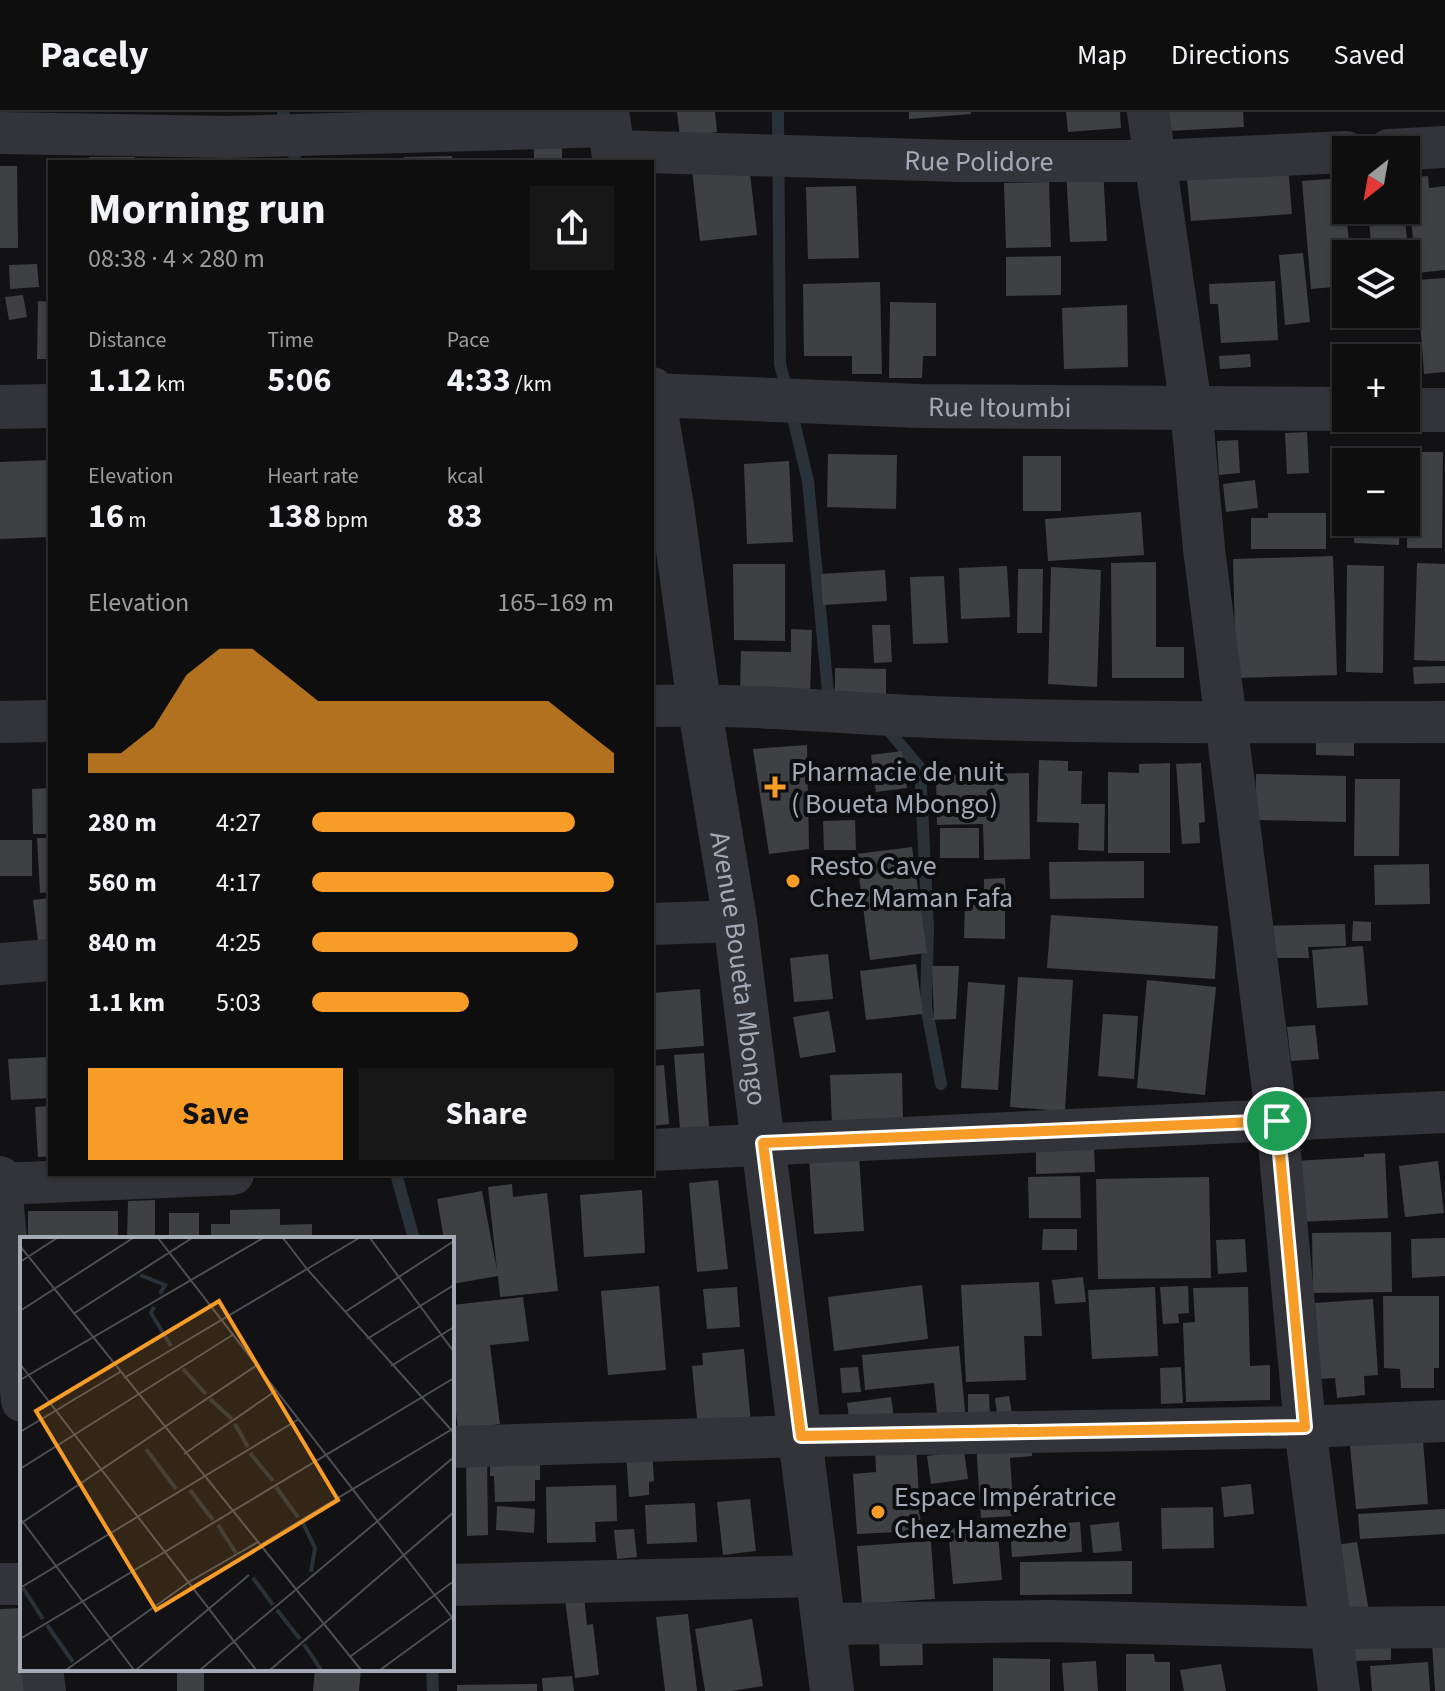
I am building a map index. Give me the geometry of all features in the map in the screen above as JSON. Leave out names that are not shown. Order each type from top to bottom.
[{"type":"street","points":[[1148,112],[1191,407],[1204,549],[1277,1121],[1305,1427],[1339,1691]]},
{"type":"street","name":"Rue Polidore","points":[[0,133],[611,138],[958,161],[1154,161],[1332,153]]},
{"type":"street","points":[[1420,148],[1445,147]]},
{"type":"street","name":"Rue Itoumbi","points":[[654,393],[920,406],[1332,409]]},
{"type":"street","name":"Avenue Boueta Mbongo","points":[[654,404],[735,921],[832,1691]]},
{"type":"street","points":[[0,407],[48,406]]},
{"type":"street","points":[[1420,410],[1445,410]]},
{"type":"street","points":[[654,706],[699,704],[932,717],[1445,722]]},
{"type":"street","points":[[0,722],[48,721]]},
{"type":"street","points":[[654,924],[735,921]]},
{"type":"street","points":[[0,964],[48,960]]},
{"type":"street","points":[[654,1150],[1445,1112]]},
{"type":"street","points":[[1,1184],[187,1176]]},
{"type":"street","points":[[0,1177],[20,1380]]},
{"type":"street","points":[[454,1447],[1445,1421]]},
{"type":"street","points":[[454,1585],[817,1576]]},
{"type":"street","points":[[823,1624],[1049,1621],[1332,1628],[1445,1627]]},
{"type":"street","points":[[42,1671],[45,1691]]},
{"type":"building","points":[[677,112],[715,112],[717,132],[680,137]]},
{"type":"building","points":[[909,112],[971,112],[971,114],[909,119]]},
{"type":"building","points":[[1066,112],[1120,112],[1121,128],[1068,132]]},
{"type":"building","points":[[1168,112],[1243,112],[1244,127],[1169,131]]},
{"type":"building","points":[[534,141],[562,142],[562,160],[534,160]]},
{"type":"building","points":[[452,156],[453,160],[404,160],[404,157]]},
{"type":"building","points":[[89,157],[135,157],[135,160],[89,160]]},
{"type":"building","points":[[749,164],[757,235],[700,241],[692,170]]},
{"type":"building","points":[[0,166],[17,166],[18,248],[0,248]]},
{"type":"building","points":[[1288,166],[1292,214],[1191,221],[1186,168]]},
{"type":"building","points":[[1103,168],[1107,241],[1070,242],[1066,170]]},
{"type":"building","points":[[1428,176],[1429,188],[1445,186],[1445,270],[1420,273],[1420,240],[1413,240],[1411,224],[1420,224],[1420,177]]},
{"type":"building","points":[[1332,179],[1332,224],[1347,224],[1349,240],[1332,240],[1332,287],[1311,289],[1302,181]]},
{"type":"building","points":[[1049,182],[1051,247],[1006,248],[1004,183]]},
{"type":"building","points":[[856,186],[859,258],[808,259],[806,187]]},
{"type":"building","points":[[1369,224],[1405,224],[1407,240],[1371,240]]},
{"type":"building","points":[[1303,253],[1310,322],[1285,325],[1279,255]]},
{"type":"building","points":[[1061,256],[1061,295],[1006,296],[1006,257]]},
{"type":"building","points":[[37,264],[39,287],[10,289],[9,265]]},
{"type":"building","points":[[1445,278],[1445,372],[1424,374],[1420,280]]},
{"type":"building","points":[[1275,281],[1278,340],[1221,343],[1218,304],[1210,304],[1209,284]]},
{"type":"building","points":[[880,282],[882,374],[852,374],[852,356],[804,356],[803,284]]},
{"type":"building","points":[[23,295],[27,317],[9,320],[5,297]]},
{"type":"building","points":[[38,301],[48,302],[48,359],[37,359]]},
{"type":"building","points":[[890,302],[936,303],[936,356],[923,356],[922,378],[889,378]]},
{"type":"building","points":[[1127,305],[1128,367],[1064,369],[1062,308]]},
{"type":"building","points":[[1250,354],[1251,367],[1220,369],[1219,356]]},
{"type":"building","points":[[1307,432],[1309,473],[1287,474],[1285,433]]},
{"type":"building","points":[[1238,440],[1240,473],[1219,475],[1217,441]]},
{"type":"building","points":[[1420,452],[1443,452],[1442,548],[1407,548],[1407,536],[1420,536]]},
{"type":"building","points":[[828,454],[897,455],[896,509],[827,507]]},
{"type":"building","points":[[1023,456],[1061,456],[1061,511],[1023,511]]},
{"type":"building","points":[[48,460],[48,537],[0,539],[0,462]]},
{"type":"building","points":[[789,461],[793,542],[747,544],[744,464]]},
{"type":"building","points":[[1255,480],[1258,508],[1226,512],[1223,484]]},
{"type":"building","points":[[1141,512],[1144,555],[1048,561],[1045,519]]},
{"type":"building","points":[[1268,513],[1326,513],[1326,549],[1251,549],[1251,518],[1268,518]]},
{"type":"building","points":[[1354,536],[1399,536],[1399,545],[1354,543]]},
{"type":"building","points":[[1333,556],[1337,675],[1236,678],[1233,559]]},
{"type":"building","points":[[1156,562],[1156,647],[1184,647],[1184,678],[1112,678],[1111,563]]},
{"type":"building","points":[[1417,563],[1445,564],[1445,661],[1414,660]]},
{"type":"building","points":[[733,564],[785,564],[785,641],[734,640]]},
{"type":"building","points":[[1347,565],[1384,566],[1383,673],[1346,672]]},
{"type":"building","points":[[1007,566],[1010,617],[961,619],[959,568]]},
{"type":"building","points":[[1051,567],[1101,570],[1097,687],[1048,684]]},
{"type":"building","points":[[1018,569],[1043,569],[1042,633],[1017,633]]},
{"type":"building","points":[[885,570],[887,601],[823,605],[821,574]]},
{"type":"building","points":[[944,576],[948,643],[913,644],[910,577]]},
{"type":"building","points":[[872,625],[890,625],[892,662],[874,663]]},
{"type":"building","points":[[791,629],[812,630],[810,695],[740,693],[741,651],[791,652]]},
{"type":"building","points":[[1445,666],[1445,683],[1414,684],[1413,667]]},
{"type":"building","points":[[835,668],[886,669],[886,695],[835,695]]},
{"type":"building","points":[[1316,737],[1354,738],[1354,756],[1316,755]]},
{"type":"building","points":[[807,745],[809,849],[769,854],[753,749]]},
{"type":"building","points":[[902,751],[907,788],[876,792],[871,755]]},
{"type":"building","points":[[1039,760],[1068,761],[1068,771],[1082,771],[1081,804],[1105,804],[1104,851],[1078,850],[1079,823],[1037,822]]},
{"type":"building","points":[[1170,763],[1170,853],[1108,853],[1108,772],[1139,773],[1139,764]]},
{"type":"building","points":[[1201,763],[1205,822],[1199,823],[1200,843],[1182,844],[1176,764]]},
{"type":"building","points":[[1029,773],[1030,859],[984,860],[983,824],[937,825],[936,775]]},
{"type":"building","points":[[1256,774],[1346,776],[1346,822],[1255,820]]},
{"type":"building","points":[[1355,779],[1400,779],[1399,856],[1354,856]]},
{"type":"building","points":[[48,788],[48,834],[33,834],[32,789]]},
{"type":"building","points":[[855,820],[856,850],[824,850],[823,821]]},
{"type":"building","points":[[940,828],[979,828],[979,858],[940,858]]},
{"type":"building","points":[[37,838],[48,838],[48,892],[40,893]]},
{"type":"building","points":[[0,840],[32,840],[32,876],[0,876]]},
{"type":"building","points":[[912,847],[927,953],[870,960],[856,854]]},
{"type":"building","points":[[1144,861],[1144,898],[1050,899],[1049,862]]},
{"type":"building","points":[[1429,864],[1430,904],[1375,905],[1374,865]]},
{"type":"building","points":[[1005,878],[1006,899],[984,900],[984,879]]},
{"type":"building","points":[[48,898],[48,939],[38,941],[33,900]]},
{"type":"building","points":[[965,905],[1005,906],[1005,939],[964,938]]},
{"type":"building","points":[[1051,915],[1218,926],[1215,979],[1047,968]]},
{"type":"building","points":[[1353,921],[1371,922],[1371,941],[1352,941]]},
{"type":"building","points":[[1345,924],[1346,946],[1308,947],[1309,958],[1259,958],[1257,926]]},
{"type":"building","points":[[1363,946],[1368,1005],[1317,1008],[1312,950]]},
{"type":"building","points":[[828,954],[833,999],[794,1002],[790,958]]},
{"type":"building","points":[[916,964],[923,1014],[866,1020],[860,971]]},
{"type":"building","points":[[932,966],[959,966],[956,1019],[930,1020],[934,1018]]},
{"type":"building","points":[[1018,977],[1073,980],[1065,1111],[1010,1107]]},
{"type":"building","points":[[1147,980],[1216,987],[1205,1095],[1137,1088]]},
{"type":"building","points":[[968,982],[1005,985],[998,1090],[961,1088]]},
{"type":"building","points":[[700,989],[704,1046],[654,1050],[654,993]]},
{"type":"building","points":[[829,1011],[836,1052],[800,1058],[793,1017]]},
{"type":"building","points":[[1103,1014],[1138,1016],[1134,1079],[1098,1076]]},
{"type":"building","points":[[1315,1025],[1319,1059],[1291,1061],[1287,1027]]},
{"type":"building","points":[[704,1053],[709,1127],[680,1129],[674,1055]]},
{"type":"building","points":[[48,1057],[48,1098],[11,1100],[8,1059]]},
{"type":"building","points":[[664,1065],[669,1124],[654,1126],[654,1066]]},
{"type":"building","points":[[902,1073],[903,1122],[832,1124],[830,1075]]},
{"type":"building","points":[[48,1106],[48,1156],[38,1157],[35,1107]]},
{"type":"building","points":[[1094,1144],[1095,1172],[1036,1174],[1036,1146]]},
{"type":"building","points":[[1385,1153],[1388,1218],[1298,1222],[1294,1161]]},
{"type":"building","points":[[859,1155],[864,1231],[814,1234],[809,1158]]},
{"type":"building","points":[[1438,1161],[1444,1213],[1405,1217],[1399,1166]]},
{"type":"building","points":[[1080,1176],[1081,1218],[1029,1218],[1028,1177]]},
{"type":"building","points":[[1209,1177],[1211,1278],[1098,1279],[1096,1179]]},
{"type":"building","points":[[718,1180],[728,1269],[697,1272],[689,1183]]},
{"type":"building","points":[[512,1184],[513,1197],[547,1193],[558,1291],[500,1297],[498,1276],[454,1284],[454,1237],[444,1237],[437,1199],[482,1191],[497,1270],[488,1187]]},
{"type":"building","points":[[642,1190],[645,1253],[584,1257],[580,1195]]},
{"type":"building","points":[[155,1200],[155,1237],[127,1237],[128,1201]]},
{"type":"building","points":[[280,1209],[280,1225],[312,1224],[312,1237],[211,1237],[211,1224],[230,1224],[230,1210]]},
{"type":"building","points":[[28,1211],[118,1211],[118,1237],[28,1237]]},
{"type":"building","points":[[169,1213],[199,1213],[199,1237],[169,1237]]},
{"type":"building","points":[[1043,1229],[1077,1229],[1077,1250],[1042,1250]]},
{"type":"building","points":[[1391,1232],[1392,1292],[1313,1293],[1312,1233]]},
{"type":"building","points":[[1445,1238],[1445,1276],[1412,1278],[1411,1239]]},
{"type":"building","points":[[1245,1239],[1247,1272],[1218,1274],[1216,1240]]},
{"type":"building","points":[[1083,1277],[1086,1302],[1055,1304],[1052,1280]]},
{"type":"building","points":[[1039,1282],[1042,1336],[1024,1336],[1026,1380],[966,1382],[961,1285]]},
{"type":"building","points":[[922,1285],[928,1339],[834,1351],[828,1297]]},
{"type":"building","points":[[659,1286],[666,1370],[608,1375],[601,1291]]},
{"type":"building","points":[[1188,1286],[1189,1313],[1178,1314],[1179,1323],[1163,1324],[1160,1287]]},
{"type":"building","points":[[737,1287],[740,1327],[707,1329],[703,1289]]},
{"type":"building","points":[[1155,1287],[1158,1356],[1092,1359],[1088,1290]]},
{"type":"building","points":[[1248,1287],[1250,1366],[1270,1365],[1270,1400],[1186,1402],[1183,1323],[1195,1322],[1193,1288]]},
{"type":"building","points":[[1383,1296],[1439,1296],[1439,1368],[1434,1368],[1434,1388],[1401,1388],[1400,1369],[1384,1368]]},
{"type":"building","points":[[523,1297],[529,1341],[490,1345],[500,1424],[458,1430],[454,1396],[454,1305]]},
{"type":"building","points":[[1373,1299],[1378,1375],[1364,1376],[1365,1395],[1337,1398],[1335,1378],[1320,1379],[1315,1303]]},
{"type":"building","points":[[959,1346],[965,1412],[937,1414],[934,1383],[865,1390],[862,1355]]},
{"type":"building","points":[[744,1349],[751,1424],[698,1429],[692,1366],[703,1365],[702,1353]]},
{"type":"building","points":[[858,1367],[861,1392],[842,1393],[840,1368]]},
{"type":"building","points":[[1181,1367],[1183,1403],[1161,1404],[1160,1368]]},
{"type":"building","points":[[968,1394],[989,1394],[990,1416],[968,1416]]},
{"type":"building","points":[[1009,1396],[1012,1413],[997,1414],[995,1398]]},
{"type":"building","points":[[891,1397],[894,1418],[850,1424],[847,1403]]},
{"type":"building","points":[[1423,1440],[1428,1504],[1356,1509],[1350,1446]]},
{"type":"building","points":[[1031,1441],[1032,1456],[1010,1458],[1014,1516],[981,1518],[976,1444]]},
{"type":"building","points":[[916,1446],[921,1531],[857,1534],[853,1474],[876,1472],[875,1449]]},
{"type":"building","points":[[652,1450],[654,1481],[649,1482],[649,1495],[629,1497],[626,1452]]},
{"type":"building","points":[[964,1451],[968,1479],[931,1484],[927,1456]]},
{"type":"building","points":[[487,1452],[488,1535],[467,1536],[466,1453]]},
{"type":"building","points":[[490,1452],[540,1452],[540,1480],[535,1480],[535,1501],[495,1502]]},
{"type":"building","points":[[1251,1484],[1254,1514],[1224,1517],[1221,1487]]},
{"type":"building","points":[[616,1485],[617,1521],[595,1522],[596,1542],[547,1543],[546,1487]]},
{"type":"building","points":[[750,1499],[756,1551],[723,1555],[717,1502]]},
{"type":"building","points":[[695,1503],[697,1542],[647,1544],[645,1505]]},
{"type":"building","points":[[497,1506],[535,1509],[534,1533],[496,1530]]},
{"type":"building","points":[[1213,1507],[1214,1548],[1162,1549],[1161,1508]]},
{"type":"building","points":[[1445,1509],[1445,1534],[1360,1539],[1358,1514]]},
{"type":"building","points":[[1080,1522],[1082,1552],[1012,1557],[1010,1527]]},
{"type":"building","points":[[1119,1522],[1122,1551],[1093,1553],[1090,1525]]},
{"type":"building","points":[[997,1524],[1002,1580],[953,1584],[948,1529]]},
{"type":"building","points":[[634,1529],[637,1557],[617,1559],[614,1530]]},
{"type":"building","points":[[931,1541],[935,1599],[862,1604],[857,1546]]},
{"type":"building","points":[[1357,1542],[1369,1611],[1347,1614],[1335,1545]]},
{"type":"building","points":[[1132,1561],[1132,1594],[1020,1595],[1020,1562]]},
{"type":"building","points":[[584,1597],[587,1625],[593,1624],[599,1675],[575,1678],[565,1599]]},
{"type":"building","points":[[20,1608],[20,1671],[28,1691],[0,1691],[0,1609]]},
{"type":"building","points":[[688,1614],[697,1691],[665,1691],[656,1617]]},
{"type":"building","points":[[752,1619],[763,1686],[705,1691],[695,1629]]},
{"type":"building","points":[[922,1636],[923,1665],[880,1666],[879,1637]]},
{"type":"building","points":[[1445,1642],[1445,1691],[1435,1691],[1432,1643]]},
{"type":"building","points":[[1350,1643],[1391,1643],[1391,1660],[1351,1661]]},
{"type":"building","points":[[1126,1654],[1154,1654],[1155,1662],[1170,1662],[1170,1691],[1126,1691]]},
{"type":"building","points":[[993,1658],[1050,1659],[1050,1691],[993,1691]]},
{"type":"building","points":[[1096,1661],[1098,1691],[1064,1691],[1062,1663]]},
{"type":"building","points":[[1428,1662],[1430,1691],[1372,1691],[1370,1666]]},
{"type":"building","points":[[1221,1664],[1226,1691],[1184,1691],[1180,1670]]},
{"type":"building","points":[[177,1671],[204,1671],[204,1691],[177,1691]]},
{"type":"building","points":[[315,1671],[361,1671],[359,1691],[313,1691]]},
{"type":"building","points":[[572,1676],[574,1691],[543,1691],[542,1678]]},
{"type":"building","points":[[537,1684],[537,1691],[457,1691],[457,1685]]},
{"type":"waterway","points":[[283,112],[295,160]]},
{"type":"waterway","points":[[778,112],[780,364],[787,392]]},
{"type":"waterway","points":[[791,409],[808,481],[828,692],[838,698]]},
{"type":"waterway","points":[[885,726],[920,768],[928,928],[926,1006],[941,1084]]},
{"type":"waterway","points":[[397,1176],[413,1237]]},
{"type":"waterway","points":[[432,1671],[433,1691]]},
{"type":"place","name":"Pharmacie de nuit ( Boueta Mbongo)","points":[[775,787]]},
{"type":"place","name":"Resto Cave Chez Maman Fafa","points":[[793,881]]},
{"type":"place","name":"Espace Impératrice Chez Hamezhe","points":[[878,1512]]},
{"type":"route","points":[[1277,1121],[1305,1427],[801,1436],[763,1143],[1277,1121]]}]
